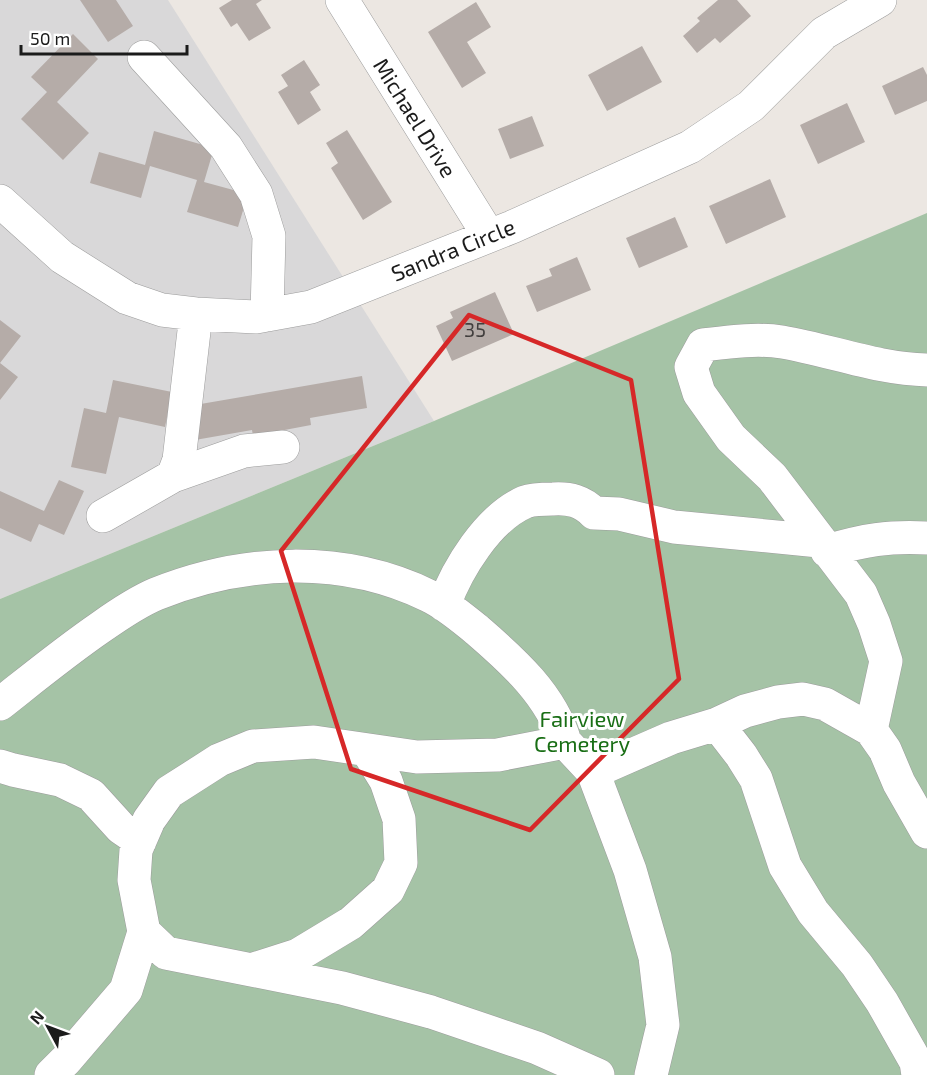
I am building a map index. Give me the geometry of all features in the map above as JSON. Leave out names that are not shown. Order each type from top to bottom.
[{"type":"street","name":"Michael Drive","points":[[342,0],[489,236]]},
{"type":"street","name":"Sandra Circle","points":[[0,201],[62,257],[127,298],[162,310],[256,317],[311,307],[489,236],[690,147],[751,106],[824,33],[880,0]]},
{"type":"street","points":[[144,57],[226,147],[256,194],[268,236],[267,315]]},
{"type":"street","points":[[173,476],[179,460],[196,314]]},
{"type":"street","points":[[871,730],[886,661],[861,594],[772,477],[731,438],[699,393],[691,367],[704,345],[734,341],[780,341],[851,359],[927,370]]},
{"type":"street","points":[[103,516],[173,476],[244,451],[284,447]]},
{"type":"street","points":[[444,605],[451,586],[469,556],[492,527],[511,511],[534,500],[567,498],[585,504],[594,513],[619,514],[674,527],[823,546],[863,540],[927,538]]},
{"type":"street","points":[[0,704],[78,643],[119,615],[155,595],[218,575],[296,565],[334,568],[373,574],[430,596],[484,636],[517,667],[548,702],[561,727],[565,742],[594,772],[630,870],[655,957],[663,1025],[651,1075]]},
{"type":"street","points":[[594,772],[671,738],[717,724],[745,711],[778,702],[803,699],[825,704],[871,730],[885,750],[899,783],[927,832]]},
{"type":"street","points":[[717,724],[756,779],[785,866],[813,912],[857,965],[882,1002],[916,1062],[918,1075]]},
{"type":"street","points":[[51,1075],[126,990],[144,932],[134,880],[136,850],[149,820],[170,792],[219,760],[253,746],[314,742],[417,757],[498,755],[565,742]]},
{"type":"street","points":[[255,969],[298,955],[351,922],[388,890],[401,863],[399,819],[386,781],[367,750]]},
{"type":"street","points":[[0,766],[60,780],[91,795],[121,828],[140,841]]},
{"type":"street","points":[[144,932],[166,953],[342,988],[431,1012],[537,1048],[598,1075]]},
{"type":"highlighted area","points":[[469,315],[631,380],[679,679],[530,830],[351,769],[281,551]]},
{"type":"shaded area","points":[[0,0],[168,0],[434,421],[0,599]]},
{"type":"green space","name":"Fairview Cemetery","points":[[927,213],[927,1075],[0,1075],[0,599],[434,421]]},
{"type":"building","points":[[80,0],[116,0],[133,26],[108,42]]},
{"type":"building","points":[[232,0],[262,0],[256,4],[271,28],[249,41],[237,23],[231,27],[219,8]]},
{"type":"building","points":[[718,0],[737,0],[751,16],[720,43],[715,38],[697,53],[683,36],[700,21],[697,18]]},
{"type":"building","points":[[476,2],[491,27],[467,42],[486,73],[462,88],[428,32]]},
{"type":"building","points":[[73,34],[98,59],[57,102],[89,133],[63,160],[21,119],[47,92],[31,77]]},
{"type":"building","points":[[642,46],[662,82],[607,111],[588,75]]},
{"type":"building","points":[[304,60],[320,85],[310,92],[321,110],[298,125],[278,92],[288,86],[281,75]]},
{"type":"building","points":[[923,67],[927,75],[927,101],[895,115],[882,86]]},
{"type":"building","points":[[847,103],[865,142],[818,164],[800,125]]},
{"type":"building","points":[[532,116],[544,146],[510,159],[498,129]]},
{"type":"building","points":[[347,130],[392,202],[363,220],[331,168],[338,163],[326,143]]},
{"type":"building","points":[[154,131],[214,148],[204,182],[248,194],[238,227],[187,212],[197,180],[150,166],[141,198],[90,183],[99,152],[145,165]]},
{"type":"building","points":[[770,179],[786,217],[726,244],[709,206]]},
{"type":"building","points":[[675,217],[688,247],[639,268],[626,238]]},
{"type":"building","points":[[577,257],[591,290],[537,312],[526,286],[552,276],[549,269]]},
{"type":"building","points":[[495,292],[514,334],[452,361],[436,326],[453,318],[450,312]]},
{"type":"building","points":[[0,320],[21,336],[0,363]]},
{"type":"building","points":[[0,363],[18,377],[0,400]]},
{"type":"building","points":[[362,376],[367,408],[310,418],[311,425],[253,436],[252,430],[195,440],[189,406]]},
{"type":"building","points":[[113,380],[172,392],[165,427],[119,417],[106,474],[71,467],[84,408],[106,413]]},
{"type":"building","points":[[59,480],[84,491],[64,535],[39,524],[31,542],[0,528],[0,491],[44,511]]}]
